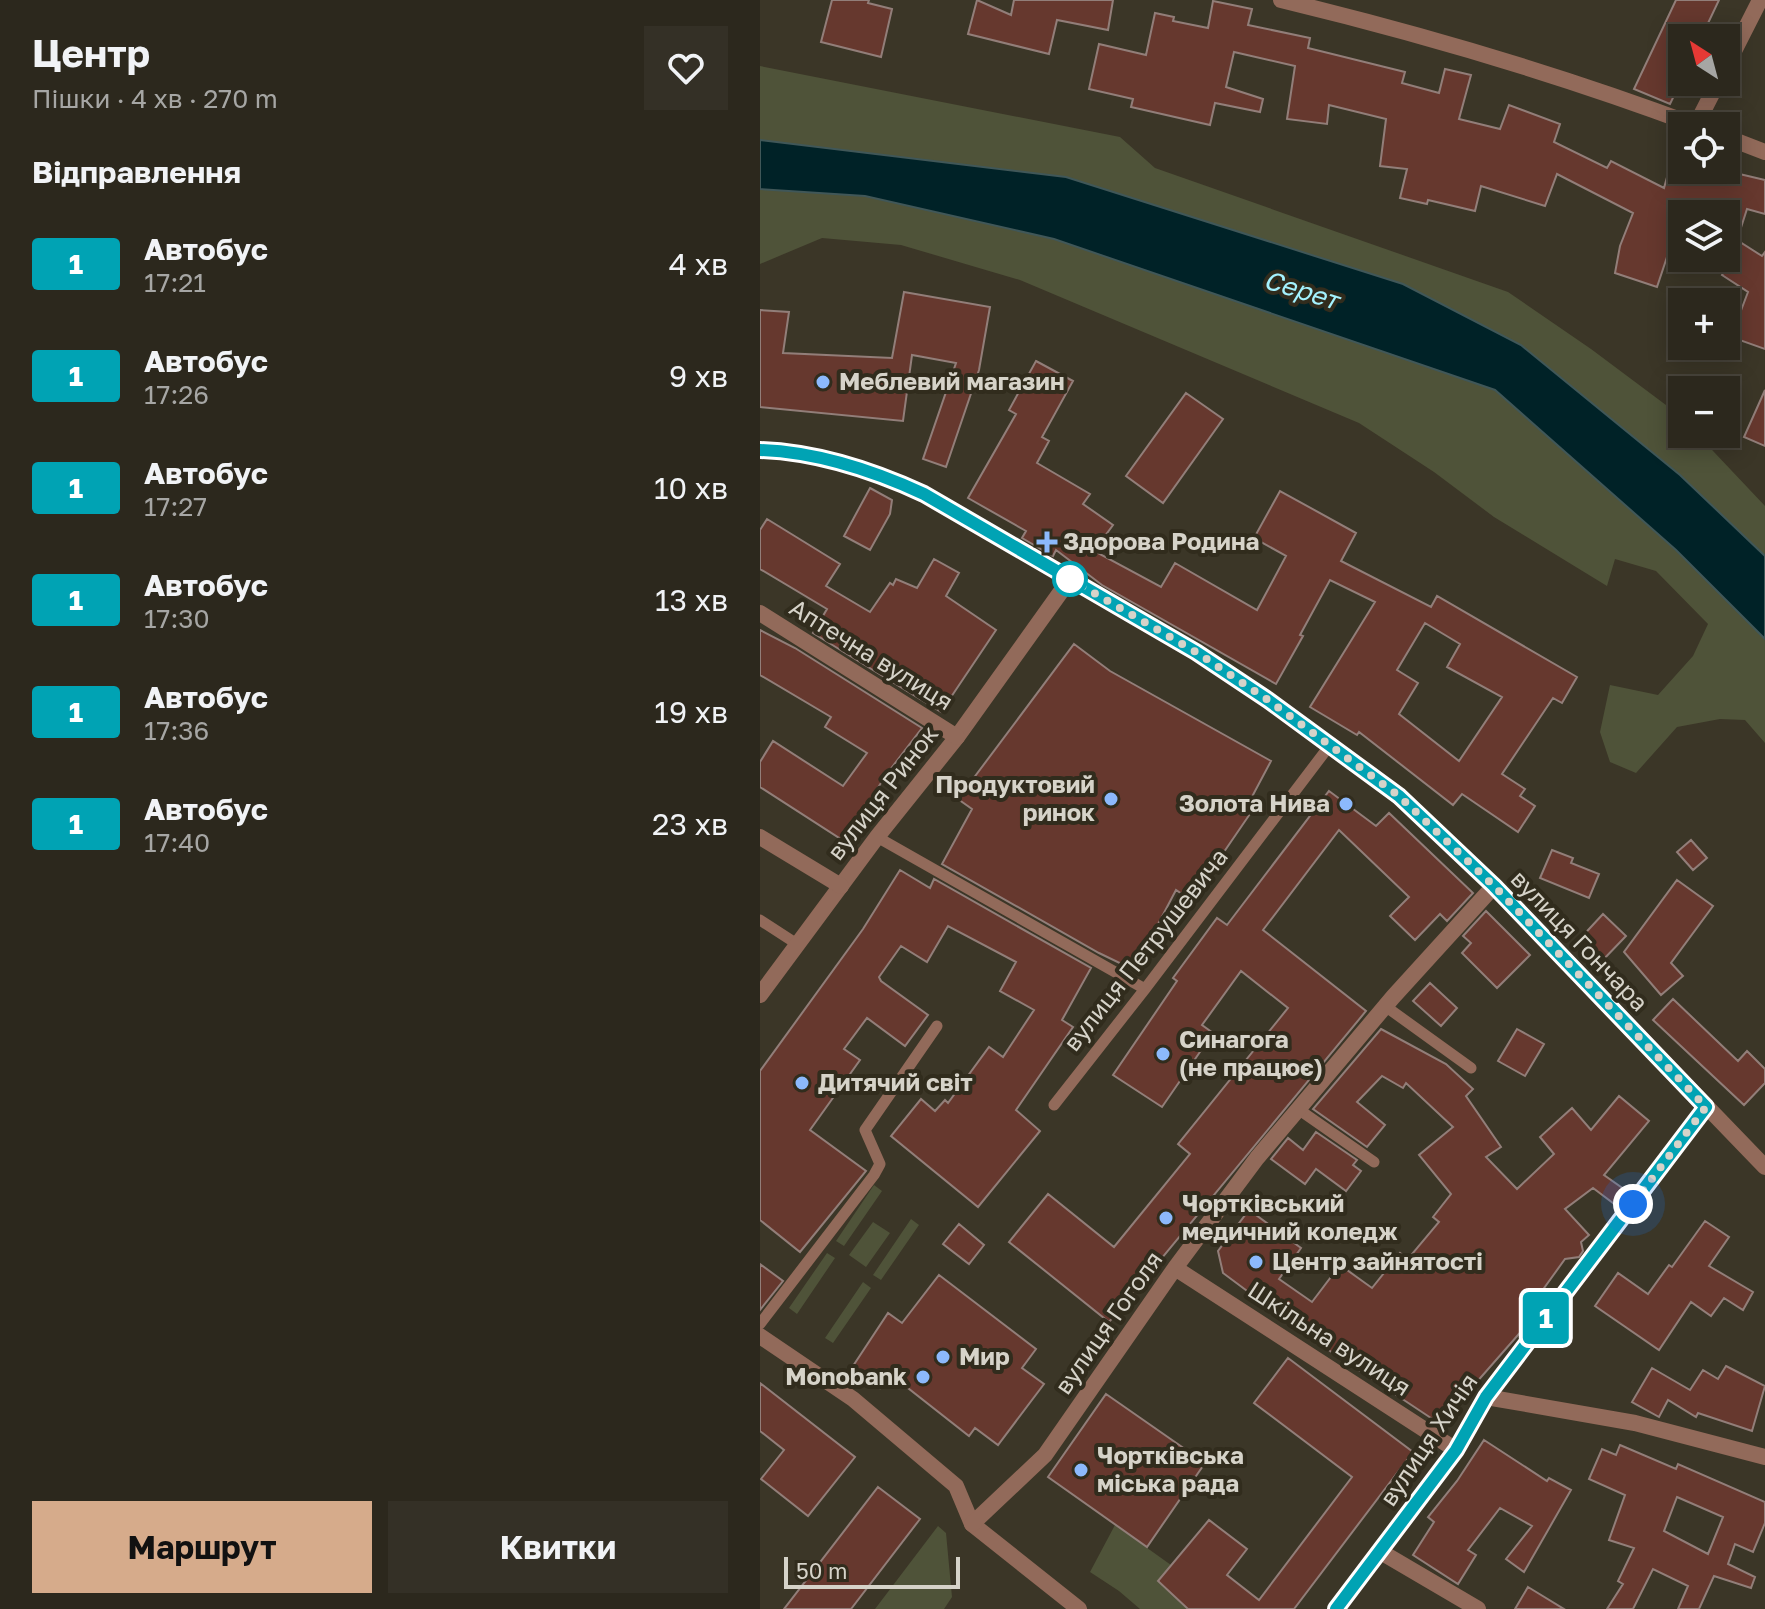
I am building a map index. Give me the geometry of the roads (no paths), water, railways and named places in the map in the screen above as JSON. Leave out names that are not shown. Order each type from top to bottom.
[{"type":"street","points":[[1281,0],[1541,70],[1668,116]]},
{"type":"street","points":[[1740,39],[1760,0]]},
{"type":"street","points":[[1740,142],[1765,152]]},
{"type":"street","name":"вулиця Гончара","points":[[760,450],[827,459],[877,472],[924,494],[1196,652],[1330,745],[1399,796],[1494,886],[1765,1167]]},
{"type":"street","name":"вулиця Ринок","points":[[760,995],[877,837],[957,737],[1070,579]]},
{"type":"street","name":"Аптечна вулиця","points":[[760,613],[957,737]]},
{"type":"street","points":[[760,837],[841,886]]},
{"type":"street","name":"вулиця Гоголя","points":[[972,1524],[1045,1455],[1175,1268],[1257,1158],[1385,1006],[1494,886]]},
{"type":"street","name":"вулиця Хичія","points":[[1336,1609],[1456,1450],[1486,1397],[1706,1107]]},
{"type":"street","name":"Шкільна вулиця","points":[[1175,1268],[1456,1450]]},
{"type":"street","points":[[760,1336],[853,1399],[956,1486],[972,1524],[1079,1609]]},
{"type":"street","points":[[1486,1397],[1635,1423],[1765,1457]]},
{"type":"street","points":[[1381,1552],[1478,1609]]},
{"type":"lane","name":"вулиця Петрушевича","points":[[1054,1105],[1330,745]]},
{"type":"lane","points":[[877,837],[1145,989]]},
{"type":"lane","points":[[760,920],[797,944]]},
{"type":"lane","points":[[1385,1006],[1471,1068]]},
{"type":"lane","points":[[760,1324],[874,1175],[880,1164],[865,1130],[937,1026]]},
{"type":"lane","points":[[1298,1109],[1374,1162]]},
{"type":"water","name":"Серет","points":[[760,140],[1066,177],[1403,284],[1521,345],[1680,475],[1765,556],[1765,639],[1676,550],[1495,390],[1054,239],[865,196],[760,189]]},
{"type":"place","name":"Меблевий магазин","points":[[823,382]]},
{"type":"place","name":"Здорова Родина","points":[[1047,542]]},
{"type":"place","name":"Продуктовий ринок","points":[[1111,799]]},
{"type":"place","name":"Золота Нива","points":[[1346,804]]},
{"type":"place","name":"Синагога (не працює)","points":[[1163,1054]]},
{"type":"place","name":"Дитячий світ","points":[[802,1083]]},
{"type":"place","name":"Чортківський медичний коледж","points":[[1166,1218]]},
{"type":"place","name":"Центр зайнятості","points":[[1256,1262]]},
{"type":"place","name":"Мир","points":[[943,1357]]},
{"type":"place","name":"Monobank","points":[[923,1377]]},
{"type":"place","name":"Чортківська міська рада","points":[[1081,1470]]}]
